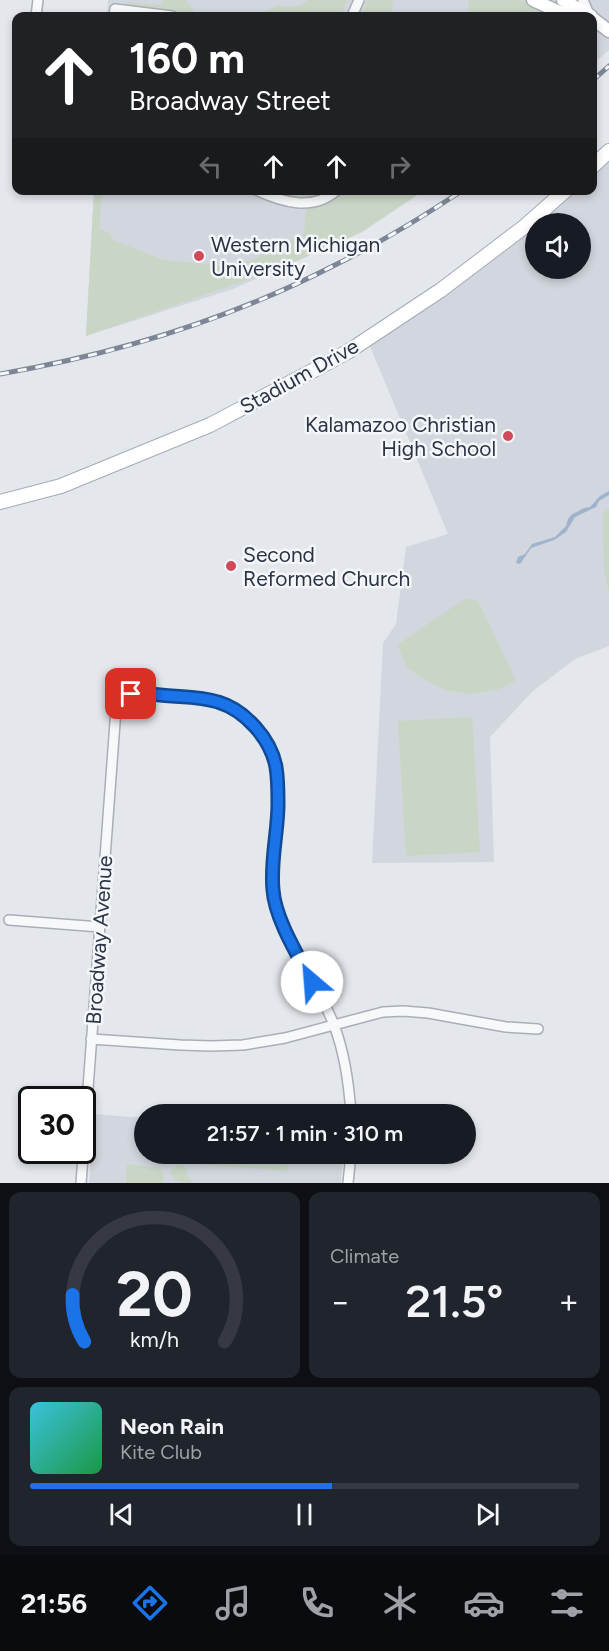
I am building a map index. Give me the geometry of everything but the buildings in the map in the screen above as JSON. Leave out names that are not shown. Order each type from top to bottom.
[{"type":"main road","points":[[597,162],[609,151]]},
{"type":"main road","name":"Stadium Drive","points":[[0,502],[61,486],[210,425],[349,351],[441,290],[524,227],[560,195]]},
{"type":"street","points":[[533,0],[559,12]]},
{"type":"street","points":[[563,0],[583,12]]},
{"type":"street","points":[[115,12],[115,9],[139,12]]},
{"type":"street","points":[[597,22],[609,31]]},
{"type":"street","points":[[268,195],[291,203],[322,201],[330,195]]},
{"type":"street","name":"Broadway Avenue","points":[[81,1183],[116,709],[122,699],[138,694],[200,698],[219,702],[232,708],[249,721],[262,736],[271,751],[278,783],[273,892],[285,929],[334,1025]]},
{"type":"street","points":[[9,920],[100,927]]},
{"type":"street","points":[[91,1039],[180,1046],[232,1045],[285,1038],[383,1012],[403,1011],[428,1013],[506,1027],[538,1029]]},
{"type":"street","points":[[334,1025],[347,1073],[350,1104]]},
{"type":"street","points":[[348,1183],[350,1164]]},
{"type":"shaded area","points":[[108,0],[609,0],[609,50],[597,60],[597,12],[107,12]]},
{"type":"shaded area","name":"Kalamazoo Christian High School","points":[[609,151],[609,646],[575,659],[533,691],[490,737],[494,862],[372,863],[383,643],[396,624],[406,547],[448,534],[367,339],[525,221],[525,279],[591,279],[591,213],[536,213],[561,195],[597,195],[597,163]]},
{"type":"shaded area","name":"Western Michigan University","points":[[94,195],[417,195],[362,232],[233,289],[86,336]]},
{"type":"shaded area","points":[[96,1114],[134,1117],[134,1164],[342,1164],[341,1183],[89,1183],[90,1164],[96,1164]]},
{"type":"green space","points":[[162,0],[186,0],[195,12],[172,12],[130,6],[124,2],[161,5]]},
{"type":"green space","points":[[309,0],[347,0],[342,12],[263,12],[280,5],[286,7],[300,5]]},
{"type":"green space","points":[[367,0],[393,0],[392,12],[362,12]]},
{"type":"green space","points":[[469,0],[522,0],[548,12],[468,12]]},
{"type":"green space","points":[[94,195],[102,195],[99,229],[110,233],[113,240],[164,260],[228,266],[249,261],[304,234],[306,209],[327,204],[340,195],[417,195],[362,232],[281,268],[86,336]]},
{"type":"green space","points":[[283,195],[318,195],[307,198]]},
{"type":"green space","points":[[609,508],[609,592],[604,570],[603,514]]},
{"type":"green space","points":[[466,598],[478,601],[516,680],[499,689],[469,694],[445,690],[425,680],[407,667],[397,645]]},
{"type":"green space","points":[[472,717],[480,852],[406,856],[398,721]]},
{"type":"green space","points":[[127,1164],[159,1168],[164,1173],[163,1183],[126,1183]]},
{"type":"green space","points":[[181,1164],[186,1167],[188,1177],[193,1183],[179,1182],[175,1179],[170,1173],[176,1165]]},
{"type":"green space","points":[[192,1164],[287,1164],[287,1171]]},
{"type":"water","points":[[609,491],[609,495],[599,501],[596,507],[575,517],[566,532],[554,540],[531,548],[520,564],[516,563],[518,557],[525,554],[532,544],[555,537],[566,526],[571,515],[590,507],[600,496]]},
{"type":"railway","points":[[597,77],[609,66]]},
{"type":"railway","points":[[0,374],[129,345],[171,333],[253,303],[366,249],[455,195]]},
{"type":"place","name":"Western Michigan University","points":[[199,256]]},
{"type":"place","name":"Kalamazoo Christian High School","points":[[508,436]]},
{"type":"place","name":"Second Reformed Church","points":[[231,566]]},
{"type":"route","points":[[131,694],[200,698],[219,702],[232,708],[249,721],[262,736],[271,751],[278,783],[273,892],[285,929],[312,982]]}]
